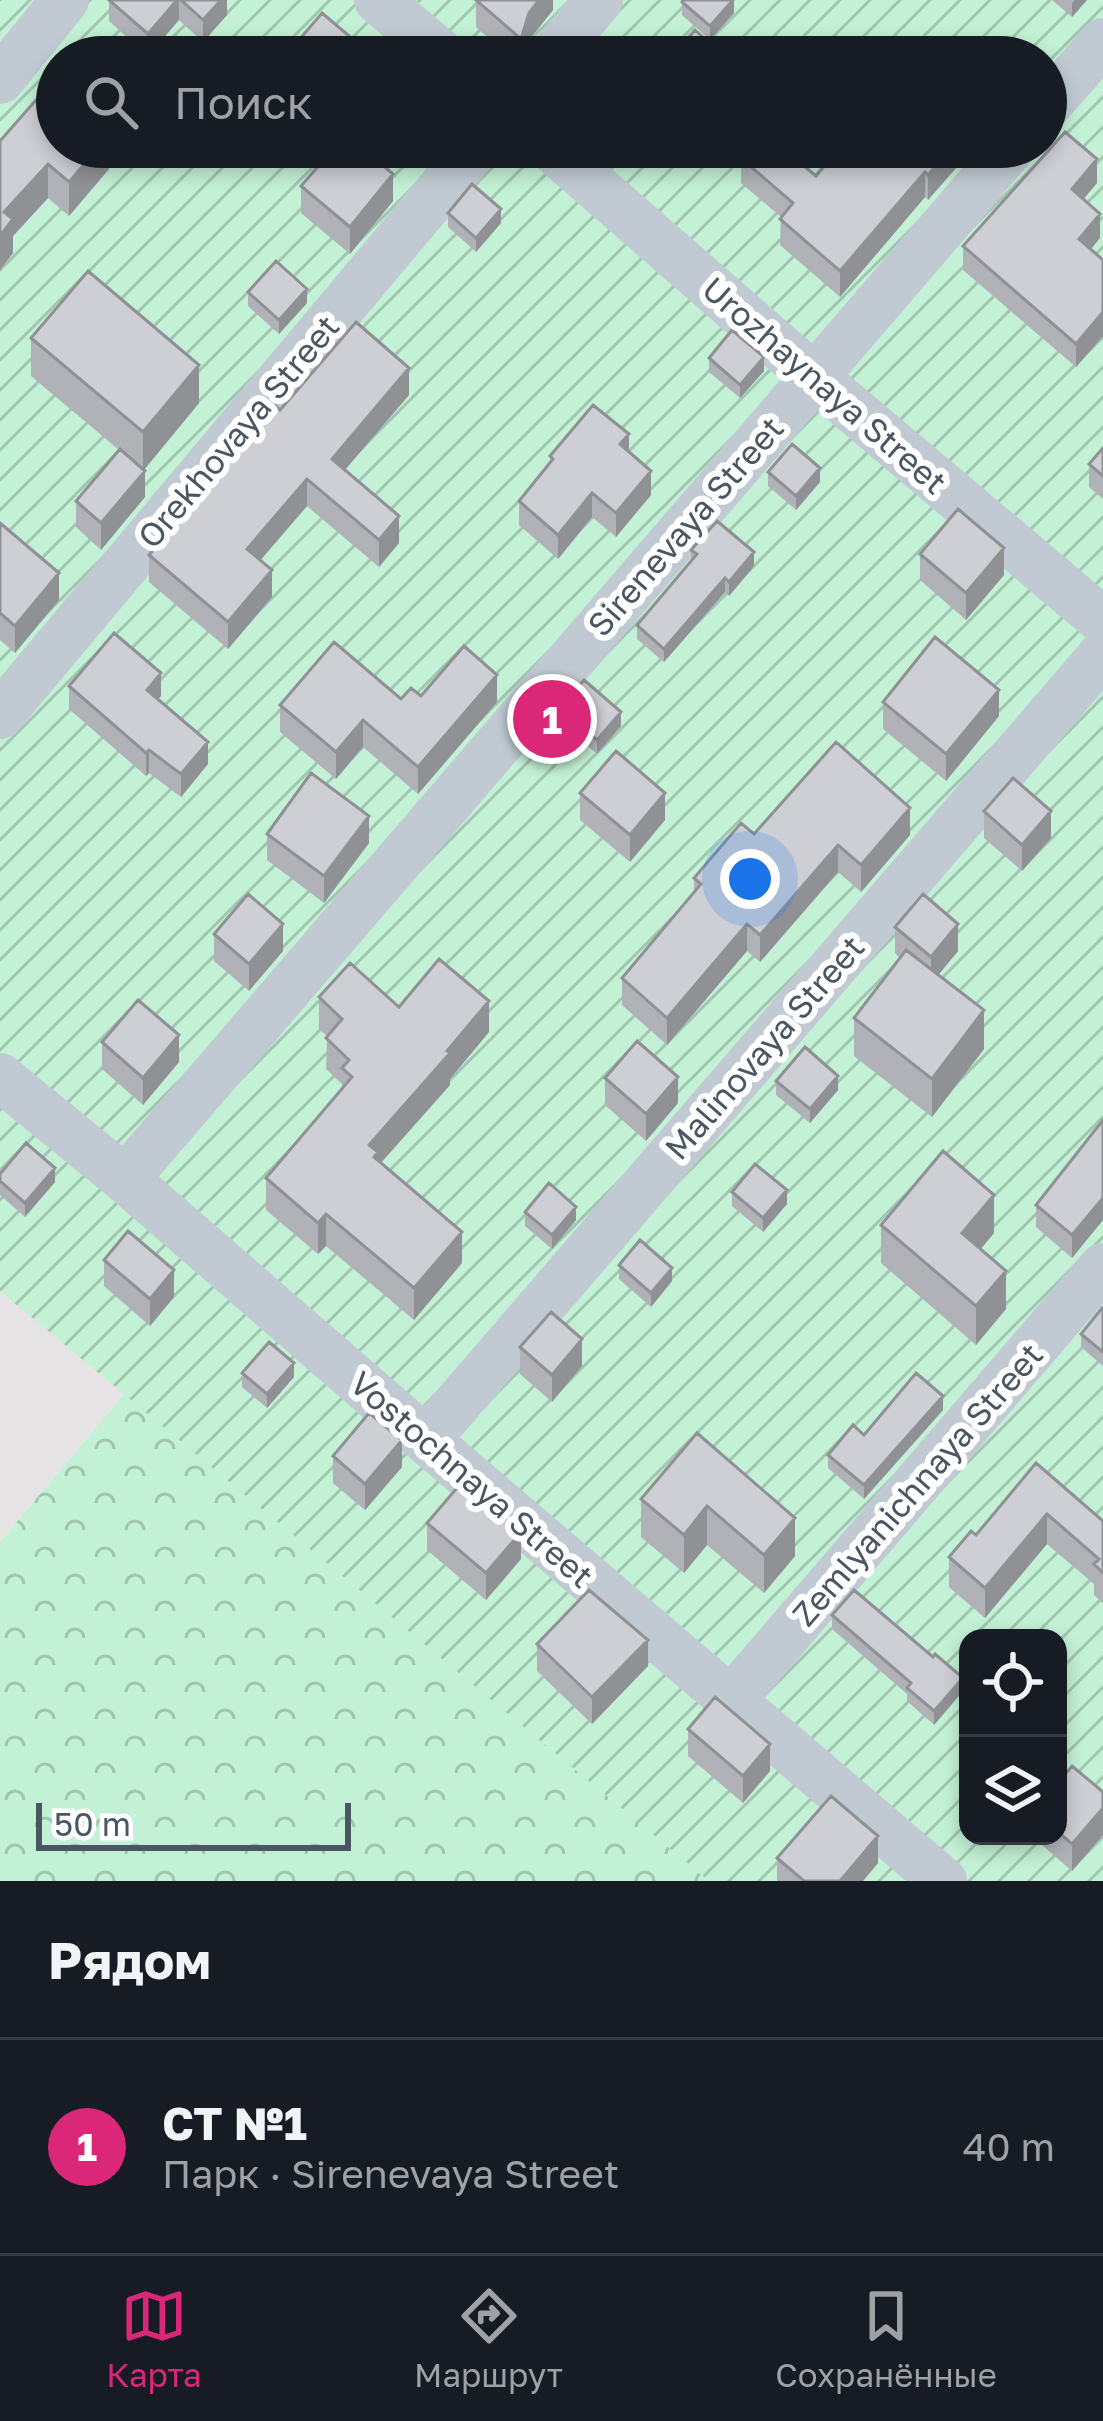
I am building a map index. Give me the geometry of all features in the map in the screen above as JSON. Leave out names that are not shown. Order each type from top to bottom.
[{"type":"street","points":[[0,80],[65,0]]},
{"type":"street","points":[[378,0],[420,36]]},
{"type":"street","points":[[569,36],[599,0]]},
{"type":"street","points":[[1067,83],[1103,42]]},
{"type":"street","name":"Orekhovaya Street","points":[[0,715],[458,168]]},
{"type":"street","name":"Urozhaynaya Street","points":[[574,168],[1103,621]]},
{"type":"street","name":"Sirenevaya Street","points":[[125,1179],[994,168]]},
{"type":"street","name":"Malinovaya Street","points":[[425,1440],[1103,654]]},
{"type":"street","name":"Vostochnaya Street","points":[[0,1077],[943,1881]]},
{"type":"street","name":"Zemlyanichnaya Street","points":[[731,1700],[1103,1267]]},
{"type":"shaded area","points":[[0,1291],[125,1393],[0,1542]]},
{"type":"green space","points":[[0,0],[1103,0],[1103,1881],[709,1881],[0,1291]]},
{"type":"green space","points":[[125,1393],[709,1881],[0,1881],[0,1542]]},
{"type":"building","points":[[109,0],[177,0],[148,34]]},
{"type":"building","points":[[181,0],[221,0],[203,20]]},
{"type":"building","points":[[476,0],[539,0],[522,36]]},
{"type":"building","points":[[683,0],[733,0],[710,26]]},
{"type":"building","points":[[322,13],[349,36],[302,36]]},
{"type":"building","points":[[36,100],[36,168],[44,168],[4,212],[13,219],[0,236],[0,141]]},
{"type":"building","points":[[1067,134],[1097,159],[1072,189],[1100,214],[1079,239],[1103,260],[1103,312],[1076,344],[963,246],[1033,168],[1067,168]]},
{"type":"building","points":[[53,168],[81,168],[69,182]]},
{"type":"building","points":[[317,168],[386,168],[393,174],[350,227],[301,186]]},
{"type":"building","points":[[753,168],[807,168],[816,176],[823,168],[934,168],[928,175],[925,172],[840,271],[780,219],[793,203]]},
{"type":"building","points":[[472,184],[501,209],[476,238],[448,213]]},
{"type":"building","points":[[276,261],[307,289],[279,320],[248,292]]},
{"type":"building","points":[[88,271],[199,365],[143,432],[31,338]]},
{"type":"building","points":[[356,322],[409,368],[332,459],[399,516],[379,540],[307,479],[247,549],[272,570],[228,622],[149,555],[276,406],[280,410]]},
{"type":"building","points":[[732,330],[764,357],[740,385],[709,358]]},
{"type":"building","points":[[593,405],[629,434],[620,444],[651,471],[616,513],[592,493],[558,535],[519,501]]},
{"type":"building","points":[[792,444],[820,468],[796,496],[768,472]]},
{"type":"building","points":[[1103,448],[1103,476],[1089,464]]},
{"type":"building","points":[[120,449],[145,471],[101,523],[76,501]]},
{"type":"building","points":[[958,509],[1004,548],[966,593],[920,554]]},
{"type":"building","points":[[717,521],[754,552],[664,649],[637,625],[697,554],[691,550]]},
{"type":"building","points":[[0,523],[59,573],[15,626],[0,613]]},
{"type":"building","points":[[114,633],[161,673],[147,690],[208,742],[181,774],[149,750],[146,753],[69,686]]},
{"type":"building","points":[[935,637],[999,690],[946,754],[883,702]]},
{"type":"building","points":[[334,642],[401,699],[411,688],[421,696],[464,646],[497,675],[418,767],[363,720],[336,752],[280,705]]},
{"type":"building","points":[[584,680],[621,712],[597,740],[559,708]]},
{"type":"building","points":[[836,742],[910,808],[861,865],[838,845],[760,935],[747,924],[667,1018],[622,978],[701,884],[694,878],[741,823],[754,834]]},
{"type":"building","points":[[616,751],[665,793],[630,835],[580,793]]},
{"type":"building","points":[[311,773],[369,816],[324,876],[267,834]]},
{"type":"building","points":[[1013,778],[1051,811],[1022,845],[984,811]]},
{"type":"building","points":[[248,894],[283,924],[249,964],[214,934]]},
{"type":"building","points":[[923,894],[958,924],[931,957],[895,927]]},
{"type":"building","points":[[906,950],[984,1010],[932,1079],[854,1018]]},
{"type":"building","points":[[439,959],[489,1001],[369,1145],[378,1152],[374,1157],[462,1232],[414,1288],[326,1214],[318,1223],[266,1178],[352,1077],[342,1068],[349,1060],[326,1038],[342,1019],[319,997],[350,963],[399,1007]]},
{"type":"building","points":[[138,1000],[179,1035],[143,1078],[102,1042]]},
{"type":"building","points":[[637,1041],[678,1077],[646,1114],[605,1078]]},
{"type":"building","points":[[805,1047],[838,1076],[810,1109],[776,1081]]},
{"type":"building","points":[[1103,1120],[1103,1198],[1072,1235],[1036,1205]]},
{"type":"building","points":[[26,1143],[55,1168],[25,1203],[0,1181],[0,1174]]},
{"type":"building","points":[[943,1151],[994,1195],[962,1233],[1006,1271],[976,1306],[881,1225]]},
{"type":"building","points":[[755,1164],[787,1190],[763,1218],[732,1192]]},
{"type":"building","points":[[549,1183],[576,1207],[552,1235],[525,1212]]},
{"type":"building","points":[[128,1231],[174,1270],[150,1299],[104,1260]]},
{"type":"building","points":[[640,1240],[672,1268],[651,1293],[619,1265]]},
{"type":"building","points":[[1103,1309],[1103,1352],[1081,1334]]},
{"type":"building","points":[[551,1312],[582,1339],[552,1375],[520,1347]]},
{"type":"building","points":[[269,1342],[294,1363],[267,1394],[242,1373]]},
{"type":"building","points":[[916,1373],[943,1396],[864,1485],[828,1455],[853,1425],[864,1435]]},
{"type":"building","points":[[369,1413],[402,1440],[365,1484],[333,1456]]},
{"type":"building","points":[[697,1433],[795,1518],[764,1555],[707,1506],[684,1535],[641,1499]]},
{"type":"building","points":[[1036,1463],[1103,1521],[1103,1573],[1094,1564],[1099,1559],[1047,1514],[985,1588],[949,1557],[971,1531],[976,1535]]},
{"type":"building","points":[[462,1482],[521,1532],[486,1573],[427,1523]]},
{"type":"building","points":[[589,1590],[648,1640],[592,1697],[537,1644]]},
{"type":"building","points":[[854,1590],[959,1675],[959,1683],[934,1711],[907,1688],[911,1683],[832,1615]]},
{"type":"building","points":[[715,1697],[770,1744],[743,1776],[688,1729]]},
{"type":"building","points":[[1072,1766],[1103,1792],[1103,1808],[1072,1844],[1067,1840],[1067,1772]]},
{"type":"building","points":[[831,1796],[878,1836],[840,1881],[804,1881],[777,1858]]},
{"type":"place","name":"СТ №1","points":[[552,719]]}]
